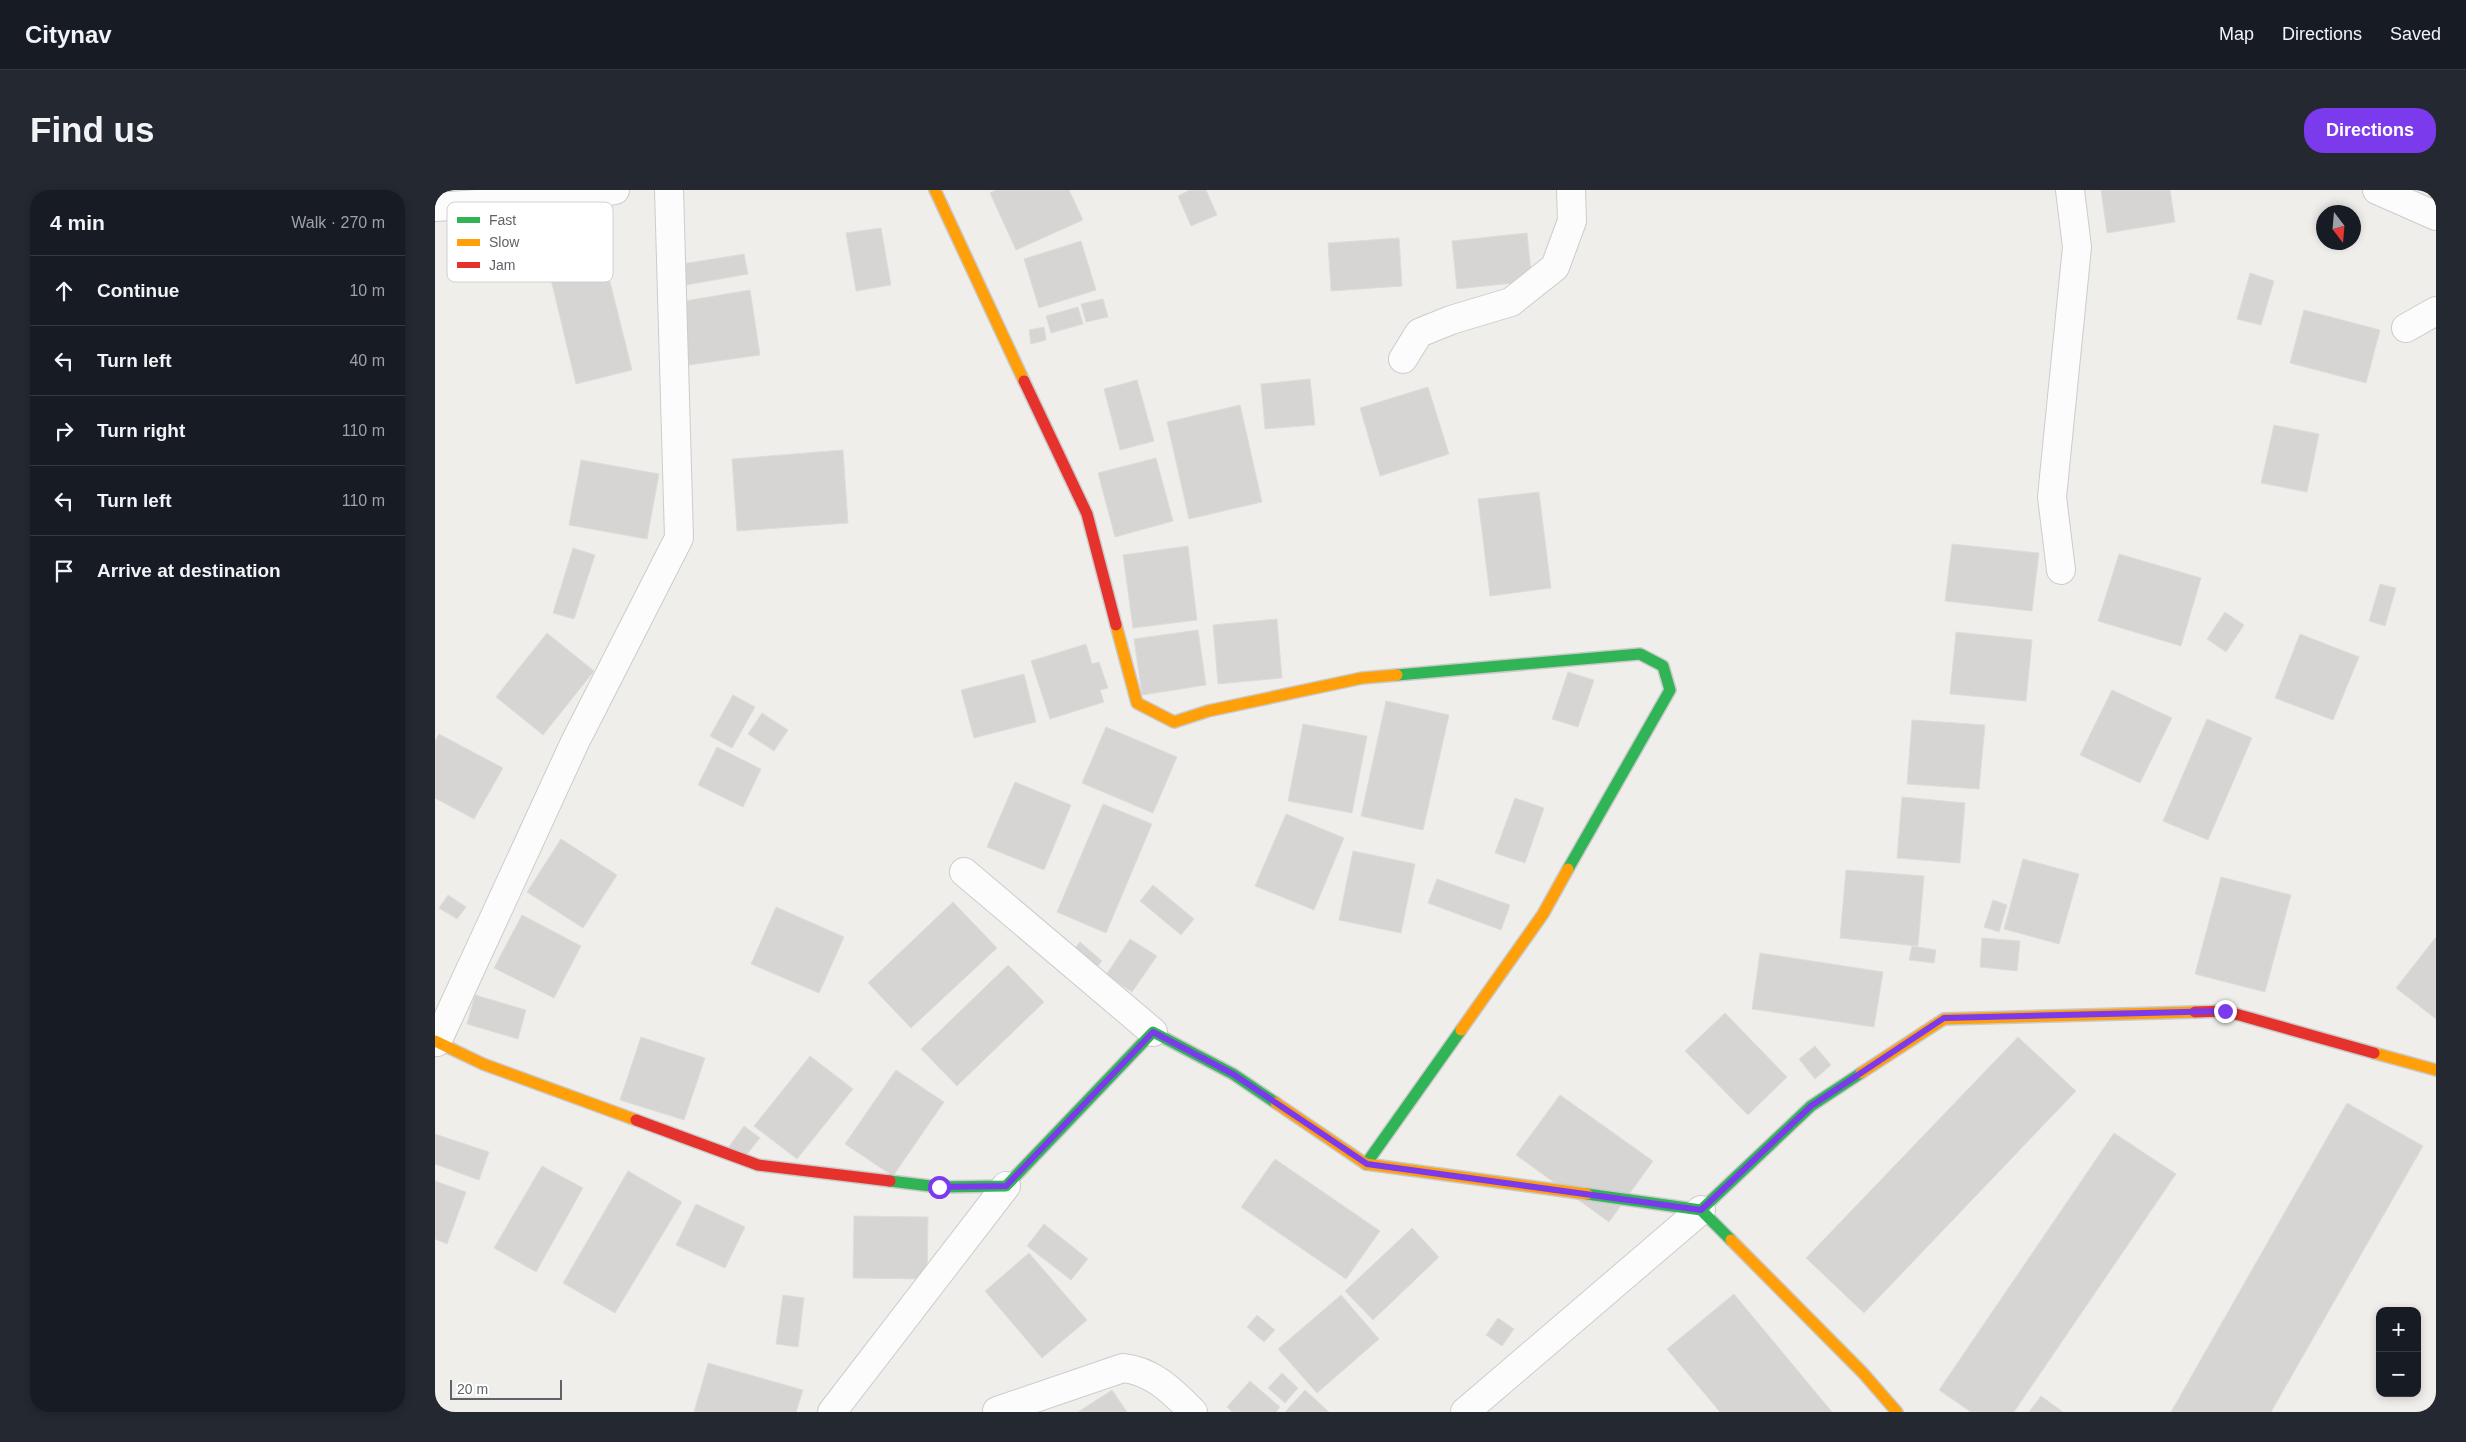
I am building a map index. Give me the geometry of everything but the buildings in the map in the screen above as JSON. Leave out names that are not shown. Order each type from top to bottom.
[{"type":"street","points":[[512,202],[576,197],[615,190]]},
{"type":"street","points":[[669,190],[679,538],[575,742],[436,1041],[483,1064],[758,1165],[939,1187],[1006,1186]]},
{"type":"street","points":[[935,190],[1087,514],[1137,703],[1173,722],[1208,711],[1362,678],[1640,654],[1663,666],[1670,690],[1543,914],[1367,1164]]},
{"type":"street","points":[[1403,359],[1419,333],[1451,320],[1511,302],[1555,267],[1572,221],[1571,190]]},
{"type":"street","points":[[2061,570],[2052,498],[2077,247],[2069,190]]},
{"type":"street","points":[[2377,190],[2436,216]]},
{"type":"street","points":[[2405,328],[2436,311]]},
{"type":"street","points":[[964,872],[1153,1032],[1233,1074],[1367,1164],[1701,1210],[1863,1373],[1897,1412]]},
{"type":"street","points":[[1465,1412],[1701,1210],[1811,1106],[1944,1018],[2225,1011],[2436,1070]]},
{"type":"street","points":[[832,1412],[1006,1186],[1153,1032]]},
{"type":"street","points":[[997,1411],[1123,1368],[1137,1369],[1164,1384],[1193,1412]]},
{"type":"traffic: fast","points":[[1397,675],[1640,654],[1663,666],[1670,690],[1568,869]]},
{"type":"traffic: fast","points":[[1366,1164],[1461,1030]]},
{"type":"traffic: fast","points":[[890,1181],[939,1187],[1006,1186],[1153,1032],[1233,1074],[1276,1103]]},
{"type":"traffic: fast","points":[[1731,1240],[1701,1210],[1811,1106],[1861,1073]]},
{"type":"traffic: fast","points":[[1587,1194],[1701,1210]]},
{"type":"traffic: slow","points":[[935,190],[1024,381]]},
{"type":"traffic: slow","points":[[1116,625],[1137,703],[1174,722],[1208,711],[1362,678],[1397,675]]},
{"type":"traffic: slow","points":[[1461,1030],[1543,914],[1568,869]]},
{"type":"traffic: slow","points":[[1861,1073],[1944,1019],[2195,1012]]},
{"type":"traffic: slow","points":[[435,1041],[483,1064],[636,1120]]},
{"type":"traffic: slow","points":[[2374,1053],[2436,1070]]},
{"type":"traffic: slow","points":[[1276,1103],[1366,1164],[1587,1194]]},
{"type":"traffic: slow","points":[[1731,1240],[1863,1373],[1897,1412]]},
{"type":"traffic: jam","points":[[1024,381],[1087,514],[1116,625]]},
{"type":"traffic: jam","points":[[2195,1012],[2225,1011],[2374,1053]]},
{"type":"traffic: jam","points":[[636,1120],[758,1165],[890,1181]]},
{"type":"route","points":[[939,1187],[1006,1186],[1153,1032],[1233,1074],[1367,1164],[1701,1210],[1811,1106],[1944,1018],[2225,1011]]}]
